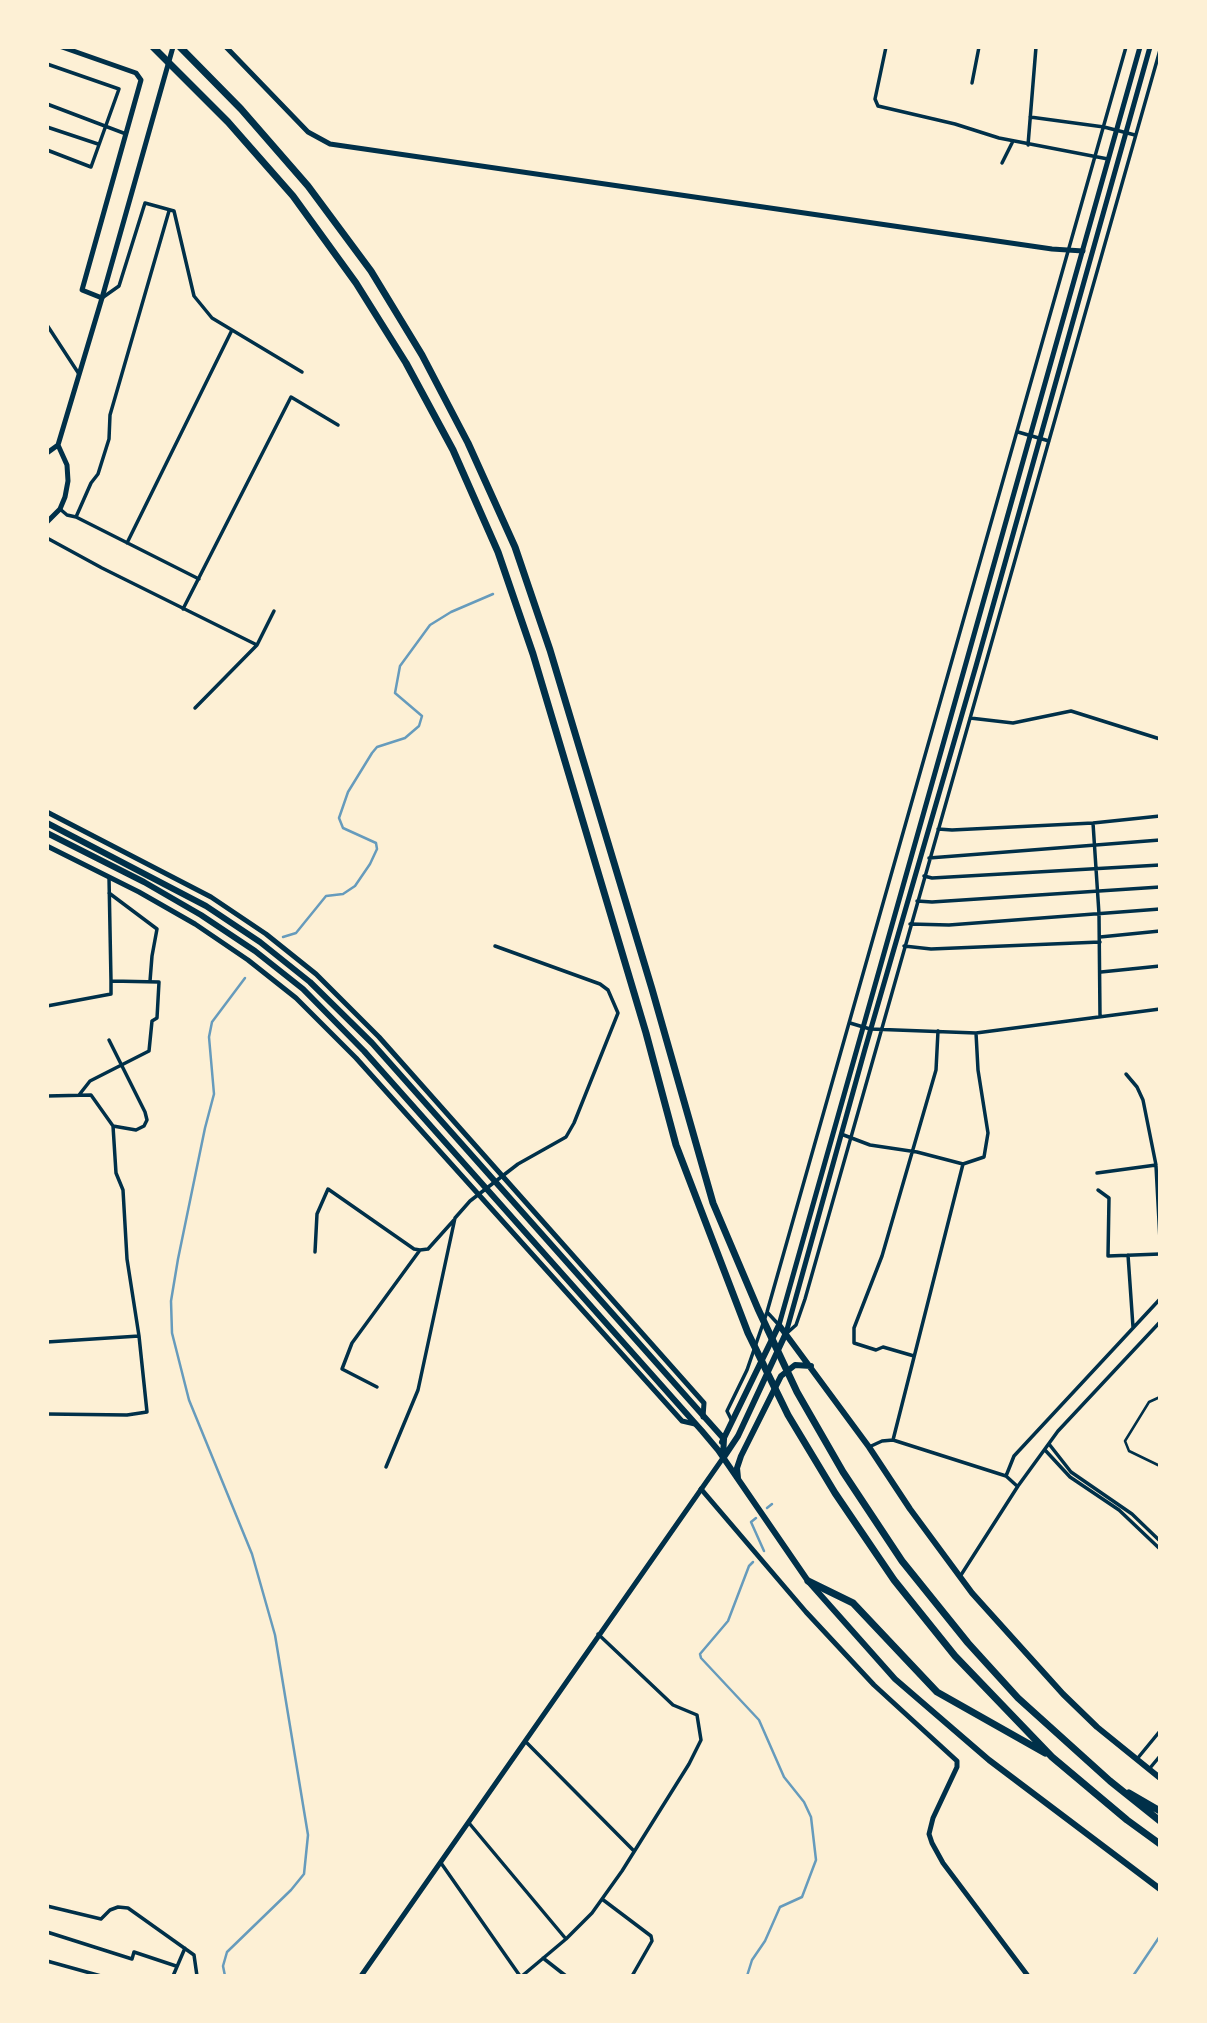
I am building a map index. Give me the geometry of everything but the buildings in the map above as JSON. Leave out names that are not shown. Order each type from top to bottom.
[{"type":"highway","points":[[153,47],[228,122],[293,196],[363,294],[407,363],[453,450],[498,552],[533,654],[646,1033],[676,1145],[748,1333],[788,1415],[835,1493],[894,1580],[955,1656],[1052,1757],[1160,1844]]},
{"type":"highway","points":[[180,47],[241,109],[308,186],[371,271],[422,355],[500,512],[551,650],[713,1203],[797,1392],[843,1472],[910,1572],[968,1643],[1018,1698],[1110,1782],[1160,1821]]},
{"type":"highway","points":[[808,1581],[853,1603],[937,1692],[1052,1757]]},
{"type":"highway","points":[[1110,1782],[1160,1811]]},
{"type":"main road","points":[[47,822],[206,906],[280,958],[342,1012],[724,1439],[723,1458]]},
{"type":"main road","points":[[47,833],[144,882],[201,915],[303,989],[364,1051],[696,1424],[739,1479],[808,1581],[895,1679],[941,1720],[1039,1798],[1160,1889]]},
{"type":"main road","points":[[718,1450],[779,1325],[960,1577],[1063,1694],[1097,1727],[1160,1778]]},
{"type":"main road","points":[[723,1458],[738,1436],[786,1334]]},
{"type":"main road","points":[[739,1479],[737,1468],[741,1456],[781,1376],[795,1365],[811,1366]]},
{"type":"street","points":[[62,47],[136,73],[141,80],[82,290],[102,298]]},
{"type":"street","points":[[47,522],[60,509],[65,497],[67,465],[58,445],[173,47]]},
{"type":"street","points":[[226,47],[308,132],[330,144],[1083,251]]},
{"type":"street","points":[[887,47],[875,99],[878,106],[956,124],[1028,145],[1108,159]]},
{"type":"street","points":[[972,83],[979,47]]},
{"type":"street","points":[[1028,145],[1036,47]]},
{"type":"street","points":[[732,1422],[727,1411],[747,1370],[767,1312],[1126,47]]},
{"type":"street","points":[[779,1325],[1140,47]]},
{"type":"street","points":[[786,1334],[870,1029],[980,652],[1150,47]]},
{"type":"street","points":[[786,1334],[800,1317],[1160,50]]},
{"type":"street","points":[[47,64],[118,89],[91,167],[47,150]]},
{"type":"street","points":[[47,104],[126,134]]},
{"type":"street","points":[[1030,117],[1104,127],[1135,135]]},
{"type":"street","points":[[47,127],[99,144]]},
{"type":"street","points":[[1002,163],[1013,141]]},
{"type":"street","points":[[102,298],[119,286],[145,203],[169,209],[174,211],[194,296],[212,318],[302,372]]},
{"type":"street","points":[[76,517],[91,483],[98,474],[105,451],[110,415],[169,209]]},
{"type":"street","points":[[47,325],[79,374]]},
{"type":"street","points":[[127,543],[232,330]]},
{"type":"street","points":[[183,609],[291,397],[338,425]]},
{"type":"street","points":[[1017,432],[1049,441]]},
{"type":"street","points":[[48,450],[58,445]]},
{"type":"street","points":[[60,509],[199,579]]},
{"type":"street","points":[[47,538],[257,645]]},
{"type":"street","points":[[195,708],[257,645],[274,611]]},
{"type":"street","points":[[970,718],[1013,723],[1071,711],[1160,739]]},
{"type":"street","points":[[47,812],[211,897],[266,934],[316,974],[379,1037],[704,1403],[703,1417]]},
{"type":"street","points":[[938,829],[1093,823],[1160,816]]},
{"type":"street","points":[[1093,823],[1100,940],[1100,1016]]},
{"type":"street","points":[[929,858],[1160,840]]},
{"type":"street","points":[[47,846],[195,924],[248,960],[296,998],[356,1058],[682,1420],[696,1424]]},
{"type":"street","points":[[924,876],[932,878],[1160,865]]},
{"type":"street","points":[[47,1006],[111,994],[109,877]]},
{"type":"street","points":[[917,901],[1160,887]]},
{"type":"street","points":[[109,892],[158,929],[150,982]]},
{"type":"street","points":[[910,923],[949,925],[1160,909]]},
{"type":"street","points":[[904,946],[932,949],[1100,940],[1160,931]]},
{"type":"street","points":[[315,1252],[317,1214],[328,1189],[414,1249],[428,1249],[478,1194],[518,1164],[566,1137],[618,1013],[608,990],[600,984],[495,947]]},
{"type":"street","points":[[1101,972],[1160,966]]},
{"type":"street","points":[[79,1095],[90,1080],[149,1051],[152,1021],[157,1018],[159,982],[111,981]]},
{"type":"street","points":[[850,1023],[870,1029],[976,1033],[1160,1009]]},
{"type":"street","points":[[914,1356],[883,1347],[876,1350],[854,1343],[854,1328],[882,1256],[936,1070],[939,1031]]},
{"type":"street","points":[[841,1134],[870,1145],[912,1151],[963,1164],[984,1157],[988,1133],[978,1070],[976,1033]]},
{"type":"street","points":[[109,1040],[145,1112],[146,1120],[144,1126],[136,1130],[113,1126]]},
{"type":"street","points":[[1126,1074],[1143,1100],[1156,1165],[1160,1240]]},
{"type":"street","points":[[47,1096],[91,1095],[113,1126],[116,1173],[123,1190],[127,1259],[147,1412],[127,1415],[47,1414]]},
{"type":"street","points":[[893,1440],[963,1164]]},
{"type":"street","points":[[1097,1172],[1156,1165]]},
{"type":"street","points":[[1098,1189],[1108,1198],[1108,1256],[1160,1255]]},
{"type":"street","points":[[386,1467],[418,1390],[455,1218]]},
{"type":"street","points":[[377,1387],[342,1369],[352,1343],[420,1250]]},
{"type":"street","points":[[1128,1255],[1133,1327]]},
{"type":"street","points":[[1006,1476],[1014,1456],[1160,1299]]},
{"type":"street","points":[[767,1312],[779,1325]]},
{"type":"street","points":[[960,1577],[1018,1486],[1058,1431],[1160,1322]]},
{"type":"street","points":[[47,1342],[139,1336]]},
{"type":"street","points":[[1160,1397],[1149,1402],[1125,1441],[1129,1451],[1160,1466]]},
{"type":"street","points":[[869,1447],[882,1441],[893,1440],[1006,1476],[1018,1486]]},
{"type":"street","points":[[1049,1443],[1071,1472],[1132,1514],[1160,1541]]},
{"type":"street","points":[[1045,1450],[1070,1477],[1119,1510],[1160,1549]]},
{"type":"street","points":[[361,1976],[723,1458]]},
{"type":"street","points":[[701,1489],[797,1602],[874,1685],[957,1761],[957,1767],[929,1834],[943,1863],[1028,1976]]},
{"type":"street","points":[[440,1862],[521,1976],[566,1939],[602,1899],[690,1764],[701,1740],[697,1715],[673,1705],[598,1634]]},
{"type":"street","points":[[1137,1760],[1160,1731]]},
{"type":"street","points":[[524,1740],[634,1852]]},
{"type":"street","points":[[1149,1770],[1160,1756]]},
{"type":"street","points":[[468,1821],[566,1939]]},
{"type":"street","points":[[602,1899],[651,1936],[652,1941],[632,1976]]},
{"type":"street","points":[[47,1906],[101,1919],[110,1910],[128,1908],[194,1955],[197,1976]]},
{"type":"street","points":[[47,1932],[132,1959],[134,1952],[176,1966]]},
{"type":"street","points":[[173,1976],[185,1948]]},
{"type":"street","points":[[543,1958],[566,1976]]},
{"type":"street","points":[[47,1961],[101,1976]]},
{"type":"waterway","points":[[283,937],[296,933],[326,896],[343,894],[355,886],[377,849],[376,843],[343,828],[339,818],[348,792],[377,747],[405,738],[419,726],[422,716],[395,693],[400,666],[430,625],[451,612],[493,594]]},
{"type":"waterway","points":[[225,1976],[223,1966],[227,1952],[304,1874],[308,1835],[275,1635],[252,1554],[189,1400],[172,1333],[171,1301],[178,1259],[214,1094],[209,1037],[212,1022],[245,978]]},
{"type":"waterway","points":[[767,1508],[772,1504]]},
{"type":"waterway","points":[[756,1518],[751,1522],[764,1551]]},
{"type":"waterway","points":[[747,1976],[752,1960],[765,1941],[780,1907],[802,1897],[816,1860],[811,1817],[804,1802],[784,1777],[759,1720],[700,1654],[728,1621],[749,1566],[753,1562]]},
{"type":"waterway","points":[[1133,1976],[1160,1936]]}]
